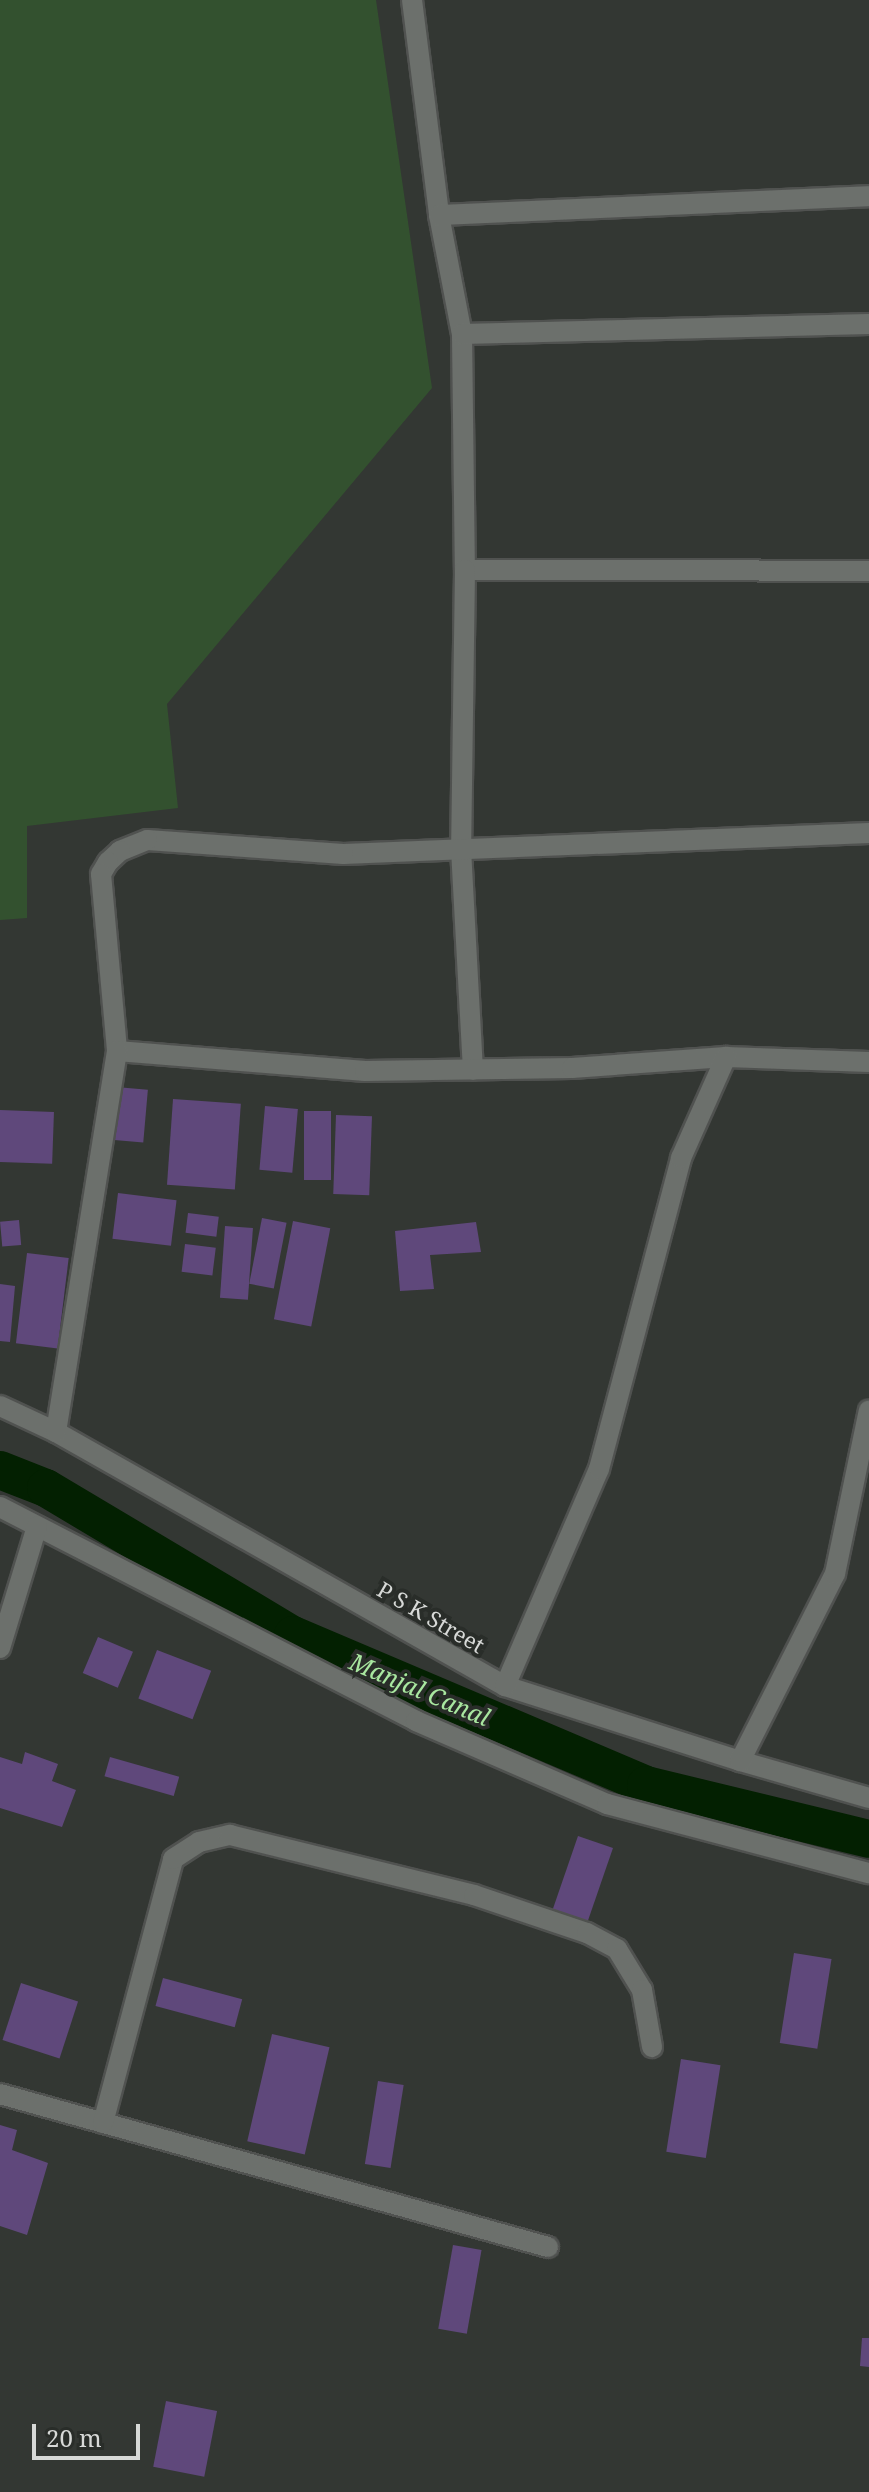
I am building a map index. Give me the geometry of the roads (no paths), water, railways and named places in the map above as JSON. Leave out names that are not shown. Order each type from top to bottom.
[{"type":"street","points":[[412,0],[439,215],[462,334],[465,570],[461,849],[473,1070]]},
{"type":"street","points":[[439,215],[869,196]]},
{"type":"street","points":[[462,334],[869,324]]},
{"type":"street","points":[[465,570],[869,571]]},
{"type":"street","points":[[56,1432],[117,1051],[101,874],[120,851],[147,840],[343,854],[869,833]]},
{"type":"street","points":[[117,1051],[365,1071],[572,1068],[726,1057],[869,1062]]},
{"type":"street","points":[[505,1686],[599,1469],[681,1158],[726,1057]]},
{"type":"street","name":"P S K Street","points":[[0,1406],[56,1432],[505,1686],[740,1761],[869,1798]]},
{"type":"street","points":[[740,1761],[835,1574],[861,1487],[869,1410]]},
{"type":"street","points":[[0,1507],[416,1721],[607,1804],[869,1873]]},
{"type":"street","points":[[0,1648],[37,1526]]},
{"type":"street","points":[[103,2123],[173,1859],[199,1842],[230,1835],[474,1895],[587,1933],[617,1949],[642,1990],[652,2047]]},
{"type":"street","points":[[0,2094],[548,2247]]},
{"type":"waterway","name":"Manjal Canal","points":[[0,1470],[46,1488],[293,1635],[646,1785],[869,1839]]}]
